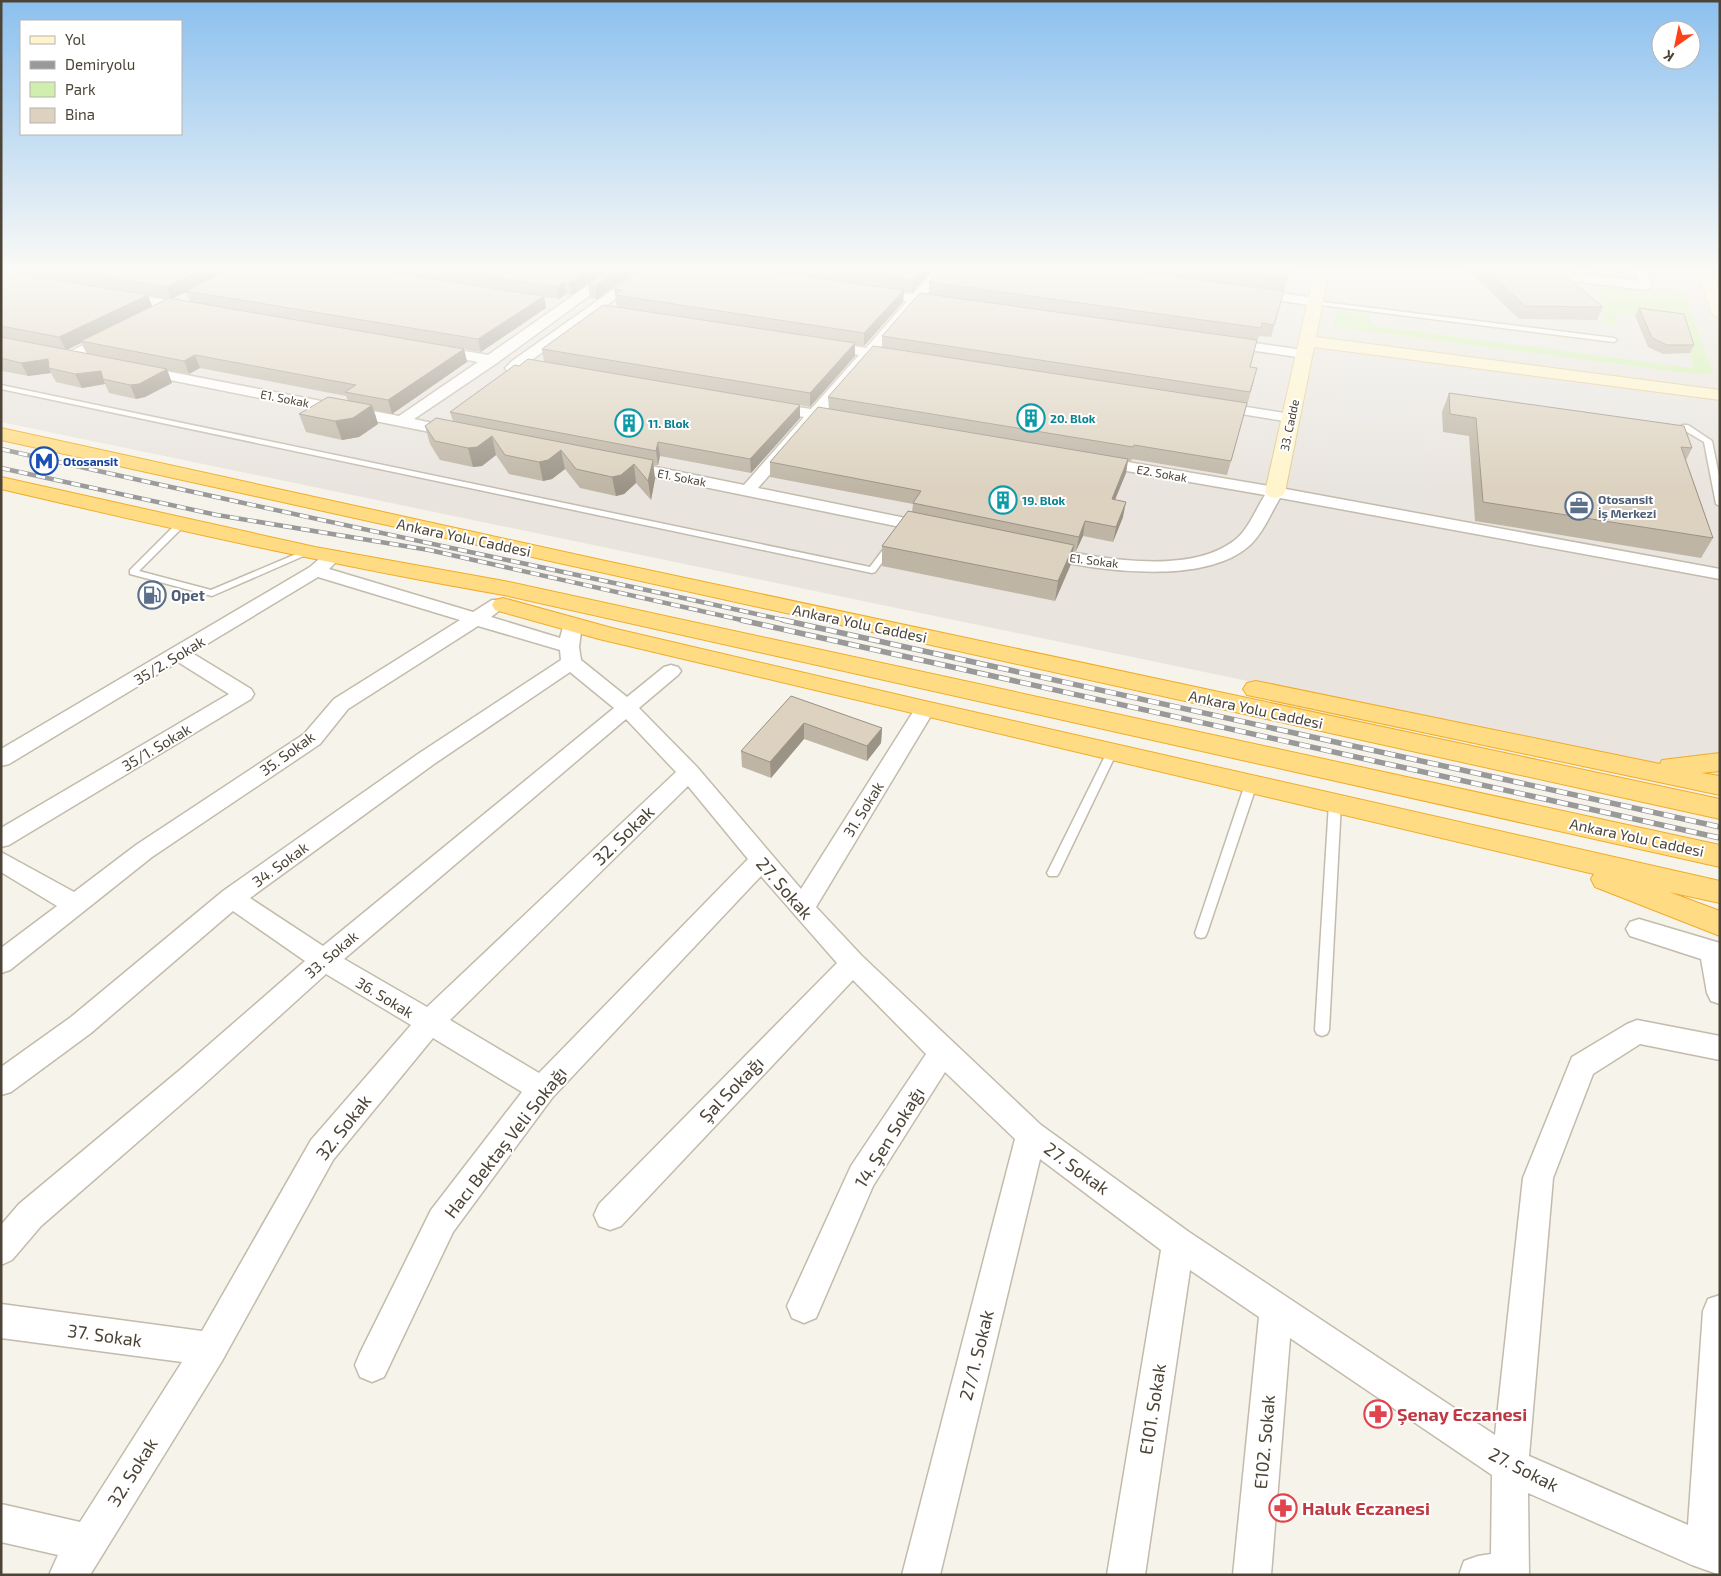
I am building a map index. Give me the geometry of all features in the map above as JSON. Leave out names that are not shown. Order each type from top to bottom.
[{"type":"highway","name":"Ankara Yolu Caddesi","points":[[1,434],[391,521],[1720,809]]},
{"type":"highway","name":"Ankara Yolu Caddesi","points":[[1,483],[180,525],[314,561],[333,556],[402,572],[504,588],[1720,856]]},
{"type":"highway","points":[[391,521],[646,563],[1720,786]]},
{"type":"highway","points":[[402,572],[499,604],[570,644],[925,709],[1720,892]]},
{"type":"highway","points":[[1633,768],[1720,762]]},
{"type":"highway","points":[[1521,846],[1717,943]]},
{"type":"main road","name":"33. Cadde","points":[[1275,492],[1306,343]]},
{"type":"main road","points":[[1326,343],[1720,395]]},
{"type":"main road","points":[[1331,343],[1720,384]]},
{"type":"street","points":[[68,356],[96,343]]},
{"type":"street","points":[[402,421],[517,343]]},
{"type":"street","points":[[502,376],[548,343]]},
{"type":"street","points":[[810,343],[908,358]]},
{"type":"street","points":[[748,490],[877,343]]},
{"type":"street","points":[[424,348],[492,360]]},
{"type":"street","points":[[49,352],[97,362]]},
{"type":"street","points":[[517,364],[565,372]]},
{"type":"street","name":"E1. Sokak","points":[[125,367],[471,435]]},
{"type":"street","points":[[1202,404],[1291,418]]},
{"type":"street","points":[[757,405],[853,421]]},
{"type":"street","points":[[432,427],[448,416]]},
{"type":"street","name":"E2. Sokak","points":[[1079,459],[1275,492],[1720,574]]},
{"type":"street","name":"E1. Sokak","points":[[614,463],[748,490],[903,527],[943,531]]},
{"type":"street","name":"E1. Sokak","points":[[1027,548],[1073,558],[1164,567],[1210,560],[1242,542],[1275,492]]},
{"type":"street","points":[[314,561],[474,618],[570,644]]},
{"type":"street","name":"35/2. Sokak","points":[[1,759],[179,654],[314,561]]},
{"type":"street","name":"35. Sokak","points":[[1,963],[144,851],[312,739],[342,704],[474,618],[499,604]]},
{"type":"street","name":"27. Sokak","points":[[570,644],[628,709],[689,772],[802,908],[853,963],[943,1052],[1031,1134],[1178,1243],[1510,1466],[1712,1555]]},
{"type":"street","name":"34. Sokak","points":[[1,1082],[81,1024],[232,898],[426,758],[570,644]]},
{"type":"street","name":"35/1. Sokak","points":[[1,839],[244,694],[179,654]]},
{"type":"street","name":"33. Sokak","points":[[1,1249],[30,1215],[191,1078],[324,960],[672,671]]},
{"type":"street","name":"31. Sokak","points":[[802,908],[925,709]]},
{"type":"street","name":"32. Sokak","points":[[68,1575],[210,1349],[322,1150],[430,1023],[689,772]]},
{"type":"street","name":"Hacı Bektaş Veli Sokağı","points":[[372,1365],[442,1221],[542,1090],[761,860]]},
{"type":"street","points":[[7,871],[76,905]]},
{"type":"street","name":"36. Sokak","points":[[232,898],[324,960],[542,1090]]},
{"type":"street","points":[[1639,929],[1717,943],[1720,993]]},
{"type":"street","name":"Şal Sokağı","points":[[610,1215],[853,963]]},
{"type":"street","points":[[1499,1574],[1538,1178],[1582,1066],[1637,1032],[1720,1048]]},
{"type":"street","name":"14. Şen Sokağı","points":[[804,1306],[862,1176],[943,1052]]},
{"type":"street","name":"27/1. Sokak","points":[[921,1575],[1031,1134]]},
{"type":"street","name":"E101. Sokak","points":[[1126,1575],[1178,1243]]},
{"type":"street","name":"E102. Sokak","points":[[1252,1575],[1276,1309]]},
{"type":"street","name":"37. Sokak","points":[[1,1321],[210,1349]]},
{"type":"street","points":[[1712,1555],[1719,1325]]},
{"type":"street","points":[[1,1523],[88,1543]]},
{"type":"lane","points":[[1,387],[872,570],[895,539]]},
{"type":"lane","points":[[1685,427],[1708,441],[1720,504]]},
{"type":"lane","points":[[180,525],[134,572],[212,593],[314,561]]},
{"type":"lane","points":[[1053,873],[1112,752]]},
{"type":"lane","points":[[1201,933],[1251,784]]},
{"type":"lane","points":[[1322,1030],[1335,803]]},
{"type":"shaded area","name":"Otosansit","points":[[1,343],[1720,343],[1720,779],[1,422]]},
{"type":"shaded area","points":[[1502,343],[1570,343],[1691,360],[1693,368]]},
{"type":"shaded area","points":[[1340,354],[1712,403],[1720,421],[1720,442],[1416,400],[1416,432],[1332,420]]},
{"type":"shaded area","points":[[1332,426],[1424,440],[1425,512],[1324,495]]},
{"type":"green space","points":[[1454,343],[1503,343],[1693,368],[1694,370],[1688,343],[1702,343],[1713,373],[1696,374]]},
{"type":"building","points":[[1,343],[30,343],[167,369],[139,384],[130,385],[103,379],[101,371],[75,374],[49,368],[48,359],[21,363],[1,358]]},
{"type":"building","points":[[89,343],[427,343],[464,349],[388,400],[345,392],[356,385],[195,355],[184,361]]},
{"type":"building","points":[[551,343],[855,343],[810,393],[542,349]]},
{"type":"building","points":[[925,343],[1256,343],[1250,367],[1257,368],[1250,392]]},
{"type":"building","points":[[1662,343],[1693,343],[1694,345],[1667,345]]},
{"type":"building","points":[[873,346],[1247,403],[1231,461],[1134,445],[1133,447],[828,397]]},
{"type":"building","name":"11. Blok","points":[[528,359],[800,405],[750,459],[658,442],[656,451],[450,412],[515,365],[519,366]]},
{"type":"building","points":[[1449,393],[1684,426],[1692,448],[1681,447],[1713,538],[1483,502],[1476,418],[1450,414]]},
{"type":"building","points":[[328,397],[372,405],[353,418],[335,421],[299,414]]},
{"type":"building","name":"19. Blok","points":[[818,407],[1128,459],[1112,499],[1126,502],[1116,527],[1085,521],[1079,537],[913,503],[921,491],[770,462]]},
{"type":"building","points":[[436,418],[653,460],[648,481],[634,464],[621,475],[612,477],[576,469],[561,450],[548,460],[539,462],[505,455],[492,436],[477,447],[468,448],[435,441],[425,426]]},
{"type":"building","points":[[908,511],[1074,545],[1058,581],[882,546]]},
{"type":"building","points":[[791,696],[882,728],[867,746],[804,723],[770,762],[741,751]]},
{"type":"railway","points":[[1,449],[788,621]]},
{"type":"railway","points":[[1,468],[217,515],[429,550],[746,621]]},
{"type":"railway","points":[[741,620],[1720,838]]},
{"type":"railway","points":[[783,620],[1720,827]]},
{"type":"place","name":"20. Blok","points":[[1031,418]]},
{"type":"place","name":"11. Blok","points":[[629,423]]},
{"type":"place","name":"Otosansit","points":[[44,461]]},
{"type":"place","name":"19. Blok","points":[[1003,500]]},
{"type":"place","name":"Otosansit İş Merkezi","points":[[1579,506]]},
{"type":"place","name":"Opet","points":[[152,595]]},
{"type":"place","name":"Şenay Eczanesi","points":[[1378,1414]]},
{"type":"place","name":"Haluk Eczanesi","points":[[1283,1508]]}]
